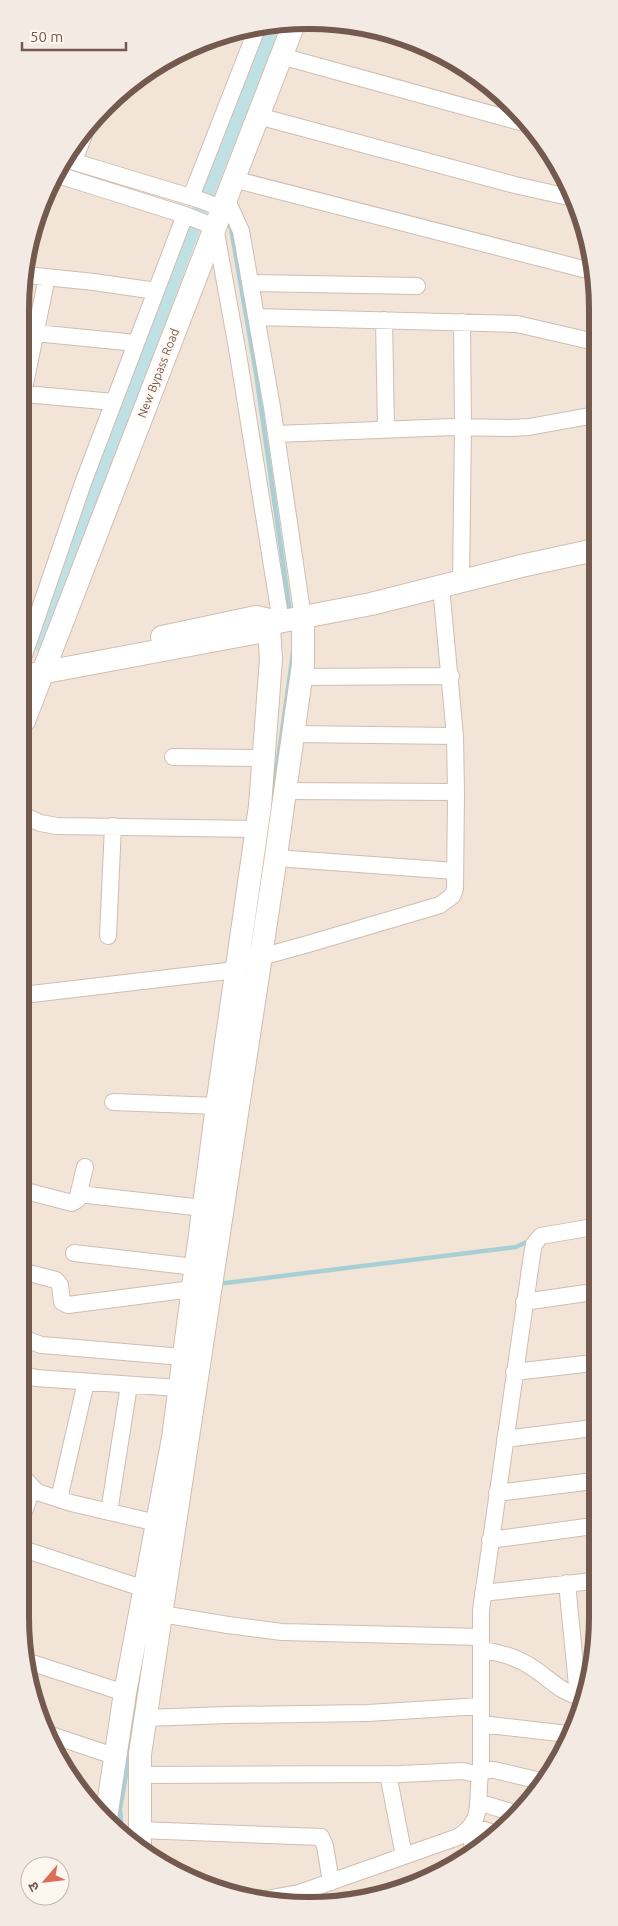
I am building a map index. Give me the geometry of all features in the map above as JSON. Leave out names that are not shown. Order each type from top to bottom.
[{"type":"street","name":"New Bypass Road","points":[[29,697],[35,668],[207,206],[258,116],[292,29]]},
{"type":"street","points":[[29,641],[83,483],[156,292],[207,206],[256,34]]},
{"type":"street","points":[[281,56],[518,122]]},
{"type":"street","points":[[258,116],[515,185],[565,196]]},
{"type":"street","points":[[71,161],[207,206],[241,231],[276,434],[303,618],[301,677],[276,858],[248,960],[217,1106],[172,1438],[114,1756],[107,1811]]},
{"type":"street","points":[[63,176],[207,206],[587,270]]},
{"type":"street","points":[[207,206],[238,354],[276,624],[271,659],[256,828],[248,960],[162,1614],[140,1754],[140,1838],[320,1837],[325,1846],[331,1882]]},
{"type":"street","points":[[31,275],[94,282],[156,292]]},
{"type":"street","points":[[47,277],[30,332],[136,343]]},
{"type":"street","points":[[250,283],[417,286]]},
{"type":"street","points":[[256,317],[517,324],[589,341]]},
{"type":"street","points":[[384,320],[386,430]]},
{"type":"street","points":[[29,994],[248,960],[440,905],[452,896],[455,889],[456,792],[455,736],[450,676],[451,584],[463,428],[462,322]]},
{"type":"street","points":[[29,394],[114,402]]},
{"type":"street","points":[[276,434],[529,427],[589,417]]},
{"type":"street","points":[[35,668],[196,645],[259,632],[276,624],[589,551]]},
{"type":"street","points":[[301,677],[450,676]]},
{"type":"street","points":[[293,734],[455,736]]},
{"type":"street","points":[[174,757],[263,758]]},
{"type":"street","points":[[285,790],[456,792]]},
{"type":"street","points":[[29,818],[40,823],[56,826],[256,828]]},
{"type":"street","points":[[108,936],[113,826]]},
{"type":"street","points":[[276,858],[455,871]]},
{"type":"street","points":[[113,1102],[217,1106]]},
{"type":"street","points":[[29,1192],[72,1203],[78,1200],[85,1167]]},
{"type":"street","points":[[79,1194],[203,1208]]},
{"type":"street","points":[[472,1845],[470,1828],[477,1814],[481,1774],[483,1593],[532,1255],[538,1238],[589,1228]]},
{"type":"street","points":[[74,1253],[193,1278]]},
{"type":"street","points":[[29,1273],[56,1280],[60,1284],[62,1302],[68,1305],[193,1278]]},
{"type":"street","points":[[524,1302],[589,1293]]},
{"type":"street","points":[[29,1340],[48,1346],[182,1356]]},
{"type":"street","points":[[514,1372],[589,1363]]},
{"type":"street","points":[[29,1376],[178,1388]]},
{"type":"street","points":[[59,1499],[86,1382]]},
{"type":"street","points":[[109,1512],[129,1385]]},
{"type":"street","points":[[505,1439],[589,1428]]},
{"type":"street","points":[[497,1493],[589,1482]]},
{"type":"street","points":[[29,1484],[37,1492],[59,1499],[157,1523]]},
{"type":"street","points":[[29,1498],[32,1493],[37,1492]]},
{"type":"street","points":[[490,1540],[589,1527]]},
{"type":"street","points":[[29,1551],[145,1589]]},
{"type":"street","points":[[483,1593],[589,1581]]},
{"type":"street","points":[[567,1584],[579,1691]]},
{"type":"street","points":[[162,1614],[282,1632],[481,1644],[515,1658],[535,1669],[558,1688],[578,1695]]},
{"type":"street","points":[[33,1663],[125,1693]]},
{"type":"street","points":[[145,1718],[368,1713],[481,1706]]},
{"type":"street","points":[[481,1724],[564,1733]]},
{"type":"street","points":[[56,1737],[114,1756]]},
{"type":"street","points":[[481,1774],[486,1769],[537,1780]]},
{"type":"street","points":[[140,1775],[388,1774],[462,1771],[481,1774]]},
{"type":"street","points":[[388,1774],[404,1856]]},
{"type":"street","points":[[478,1802],[510,1812]]},
{"type":"street","points":[[282,1896],[299,1893],[442,1843],[470,1828],[490,1831]]},
{"type":"shaded area","points":[[291,29],[327,29],[364,34],[416,50],[449,66],[494,98],[520,124],[552,169],[568,202],[580,236],[587,272],[589,291],[589,1635],[584,1672],[568,1724],[552,1757],[520,1802],[480,1839],[449,1860],[433,1868],[382,1888],[327,1897],[291,1897],[236,1888],[185,1868],[169,1860],[138,1839],[98,1802],[66,1757],[50,1724],[38,1690],[29,1635],[29,291],[34,254],[50,202],[76,153],[98,124],[124,98],[153,76],[202,50],[254,34]]},
{"type":"waterway","points":[[37,643],[199,212],[272,31]]},
{"type":"waterway","points":[[227,222],[231,228],[256,373],[290,612]]},
{"type":"waterway","points":[[271,809],[293,653]]},
{"type":"waterway","points":[[258,903],[264,856]]},
{"type":"waterway","points":[[217,1284],[516,1247],[531,1240]]},
{"type":"waterway","points":[[122,1826],[120,1809],[130,1751]]}]
